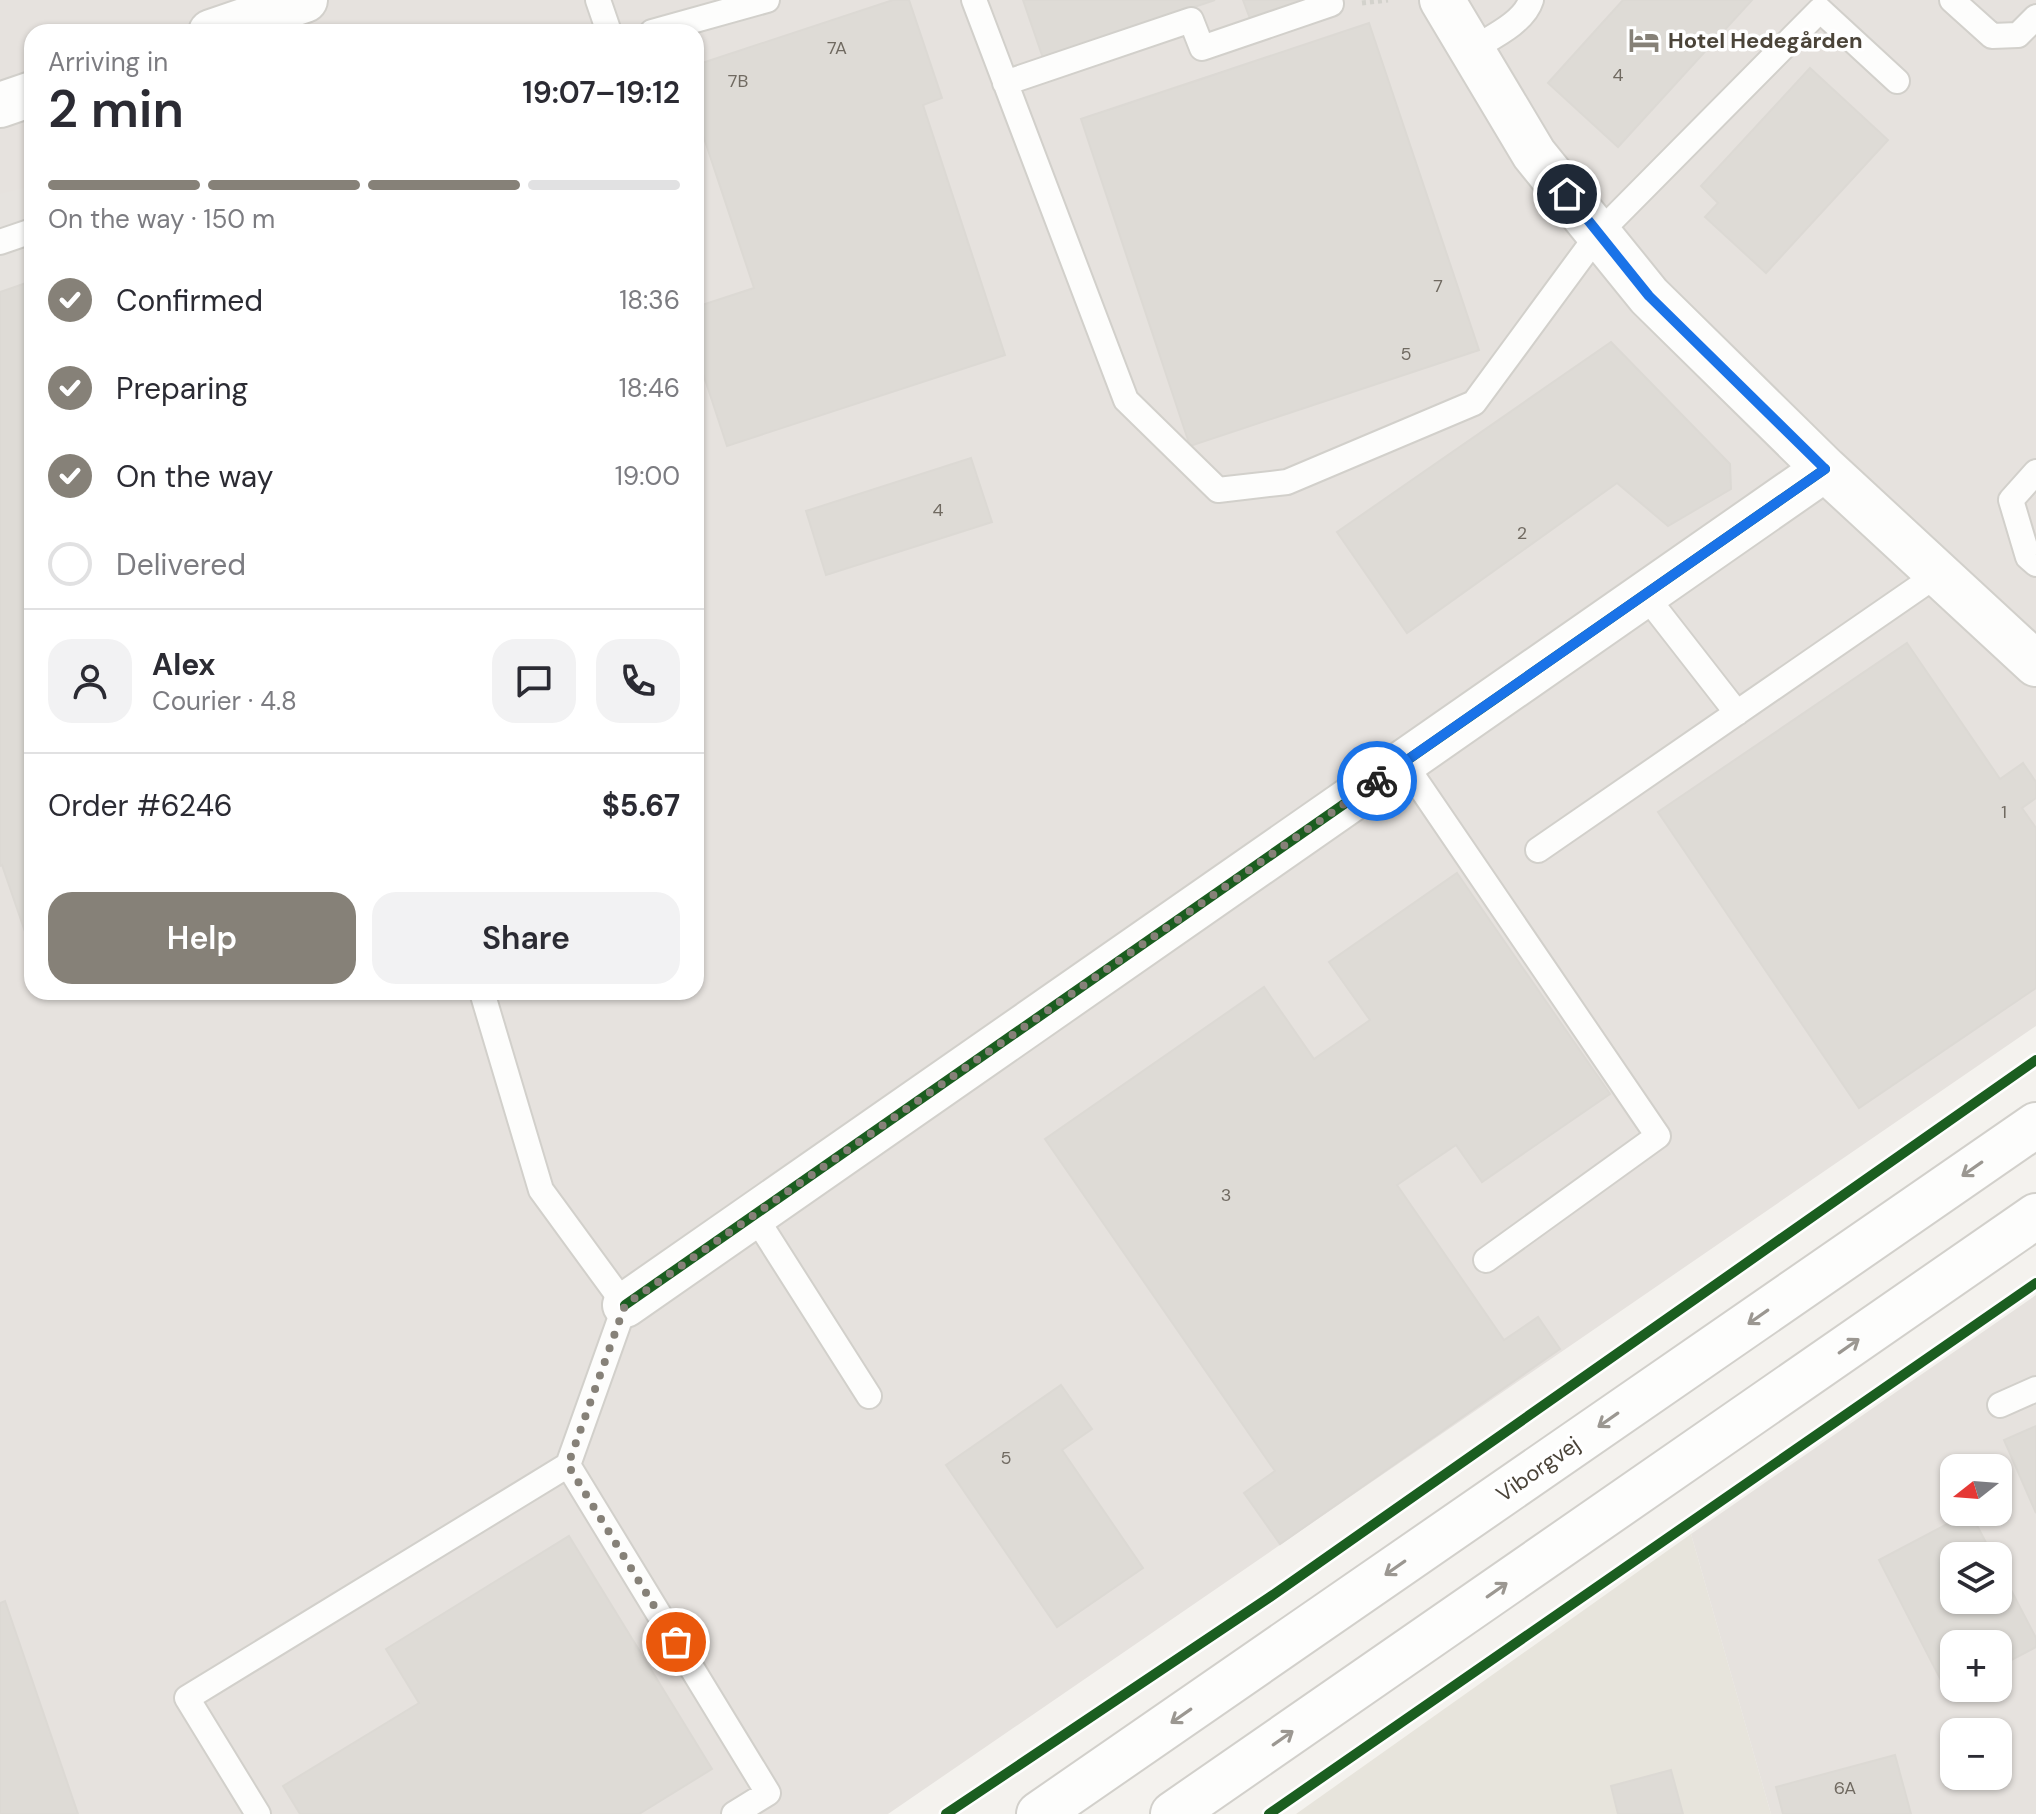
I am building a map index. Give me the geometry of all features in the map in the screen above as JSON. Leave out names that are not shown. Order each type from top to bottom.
[{"type":"street","points":[[1442,0],[1534,154],[1649,296],[1825,469],[2036,664]]},
{"type":"street","points":[[218,20],[298,12]]},
{"type":"street","points":[[0,105],[24,97]]},
{"type":"street","points":[[625,1305],[1825,469]]},
{"type":"street","name":"Viborgvej","points":[[1039,1814],[2036,1125]]},
{"type":"street","points":[[1173,1814],[2036,1216]]},
{"type":"lane","points":[[598,0],[606,24]]},
{"type":"lane","points":[[681,24],[767,0]]},
{"type":"lane","points":[[974,0],[1126,400],[1218,490],[1287,482],[1474,403],[1599,233],[1820,10],[1897,81]]},
{"type":"lane","points":[[1005,83],[1191,20],[1202,48],[1331,4],[1330,0]]},
{"type":"lane","points":[[1471,50],[1519,18],[1531,0]]},
{"type":"lane","points":[[1952,0],[1992,36],[2018,35],[2036,17]]},
{"type":"lane","points":[[0,242],[24,234]]},
{"type":"lane","points":[[2036,472],[2011,500],[2028,557],[2036,564]]},
{"type":"lane","points":[[1538,850],[1938,574]]},
{"type":"lane","points":[[1645,595],[1737,713]]},
{"type":"lane","points":[[1404,763],[1658,1136],[1486,1260]]},
{"type":"lane","points":[[258,1814],[187,1698],[568,1465],[625,1305],[541,1190],[484,1000]]},
{"type":"lane","points":[[754,1215],[869,1396]]},
{"type":"lane","points":[[2000,1405],[2036,1389]]},
{"type":"lane","points":[[568,1465],[768,1793],[734,1814]]},
{"type":"shaded area","points":[[0,0],[2036,0],[2036,1026],[888,1814],[0,1814]]},
{"type":"shaded area","points":[[24,188],[24,284],[0,292],[0,194]]},
{"type":"shaded area","points":[[2036,1295],[2036,1814],[1771,1814],[1691,1534]]},
{"type":"shaded area","points":[[1691,1534],[1771,1814],[1296,1814]]},
{"type":"building","points":[[893,0],[909,0],[942,98],[923,105],[1005,355],[727,446],[704,376],[704,304],[754,288],[704,138],[704,62]]},
{"type":"building","points":[[1023,0],[1215,0],[1043,58]]},
{"type":"building","points":[[1243,0],[1313,0],[1252,24]]},
{"type":"building","points":[[1623,0],[1752,0],[1618,147],[1548,83]]},
{"type":"building","points":[[1369,23],[1479,350],[1190,446],[1081,119]]},
{"type":"building","points":[[1810,68],[1888,140],[1766,273],[1705,217],[1718,203],[1701,186]]},
{"type":"building","points":[[24,284],[24,929],[0,866],[0,292]]},
{"type":"building","points":[[1611,342],[1730,464],[1731,489],[1668,526],[1617,483],[1407,633],[1337,532]]},
{"type":"building","points":[[971,458],[992,522],[826,575],[806,511]]},
{"type":"building","points":[[1907,643],[2000,779],[2023,763],[2036,782],[2036,798],[2022,808],[2036,828],[2036,988],[1859,1108],[1658,812]]},
{"type":"building","points":[[1457,873],[1610,1094],[1482,1182],[1456,1145],[1397,1185],[1504,1340],[1538,1317],[1560,1349],[1280,1544],[1244,1493],[1275,1471],[1045,1139],[1264,987],[1314,1059],[1370,1020],[1329,962]]},
{"type":"building","points":[[1061,1385],[1092,1429],[1062,1450],[1143,1568],[1057,1627],[946,1465]]},
{"type":"building","points":[[2036,1426],[2036,1513],[2012,1454],[2004,1440]]},
{"type":"building","points":[[1943,1526],[1977,1526],[1986,1542],[1940,1542],[1940,1614],[2012,1614],[2012,1592],[2036,1638],[2036,1647],[2012,1660],[2012,1630],[1940,1630],[1940,1678],[1879,1560]]},
{"type":"building","points":[[569,1536],[712,1769],[639,1814],[300,1814],[283,1786],[419,1703],[386,1649]]},
{"type":"building","points":[[5,1601],[78,1814],[0,1814],[0,1603]]},
{"type":"building","points":[[1895,1755],[1911,1814],[1783,1814],[1776,1787]]},
{"type":"building","points":[[1671,1770],[1683,1814],[1618,1814],[1611,1786]]},
{"type":"cycle path","points":[[625,1305],[1825,469]]},
{"type":"cycle path","points":[[946,1814],[1270,1597],[2036,1060]]},
{"type":"cycle path","points":[[1269,1814],[2036,1283]]},
{"type":"way so far","points":[[676,1642],[568,1465],[625,1305],[1377,781]]},
{"type":"place","name":"Hotel Hedegården","points":[[1644,40]]},
{"type":"route","points":[[1377,781],[1825,469],[1649,296],[1567,194]]}]
